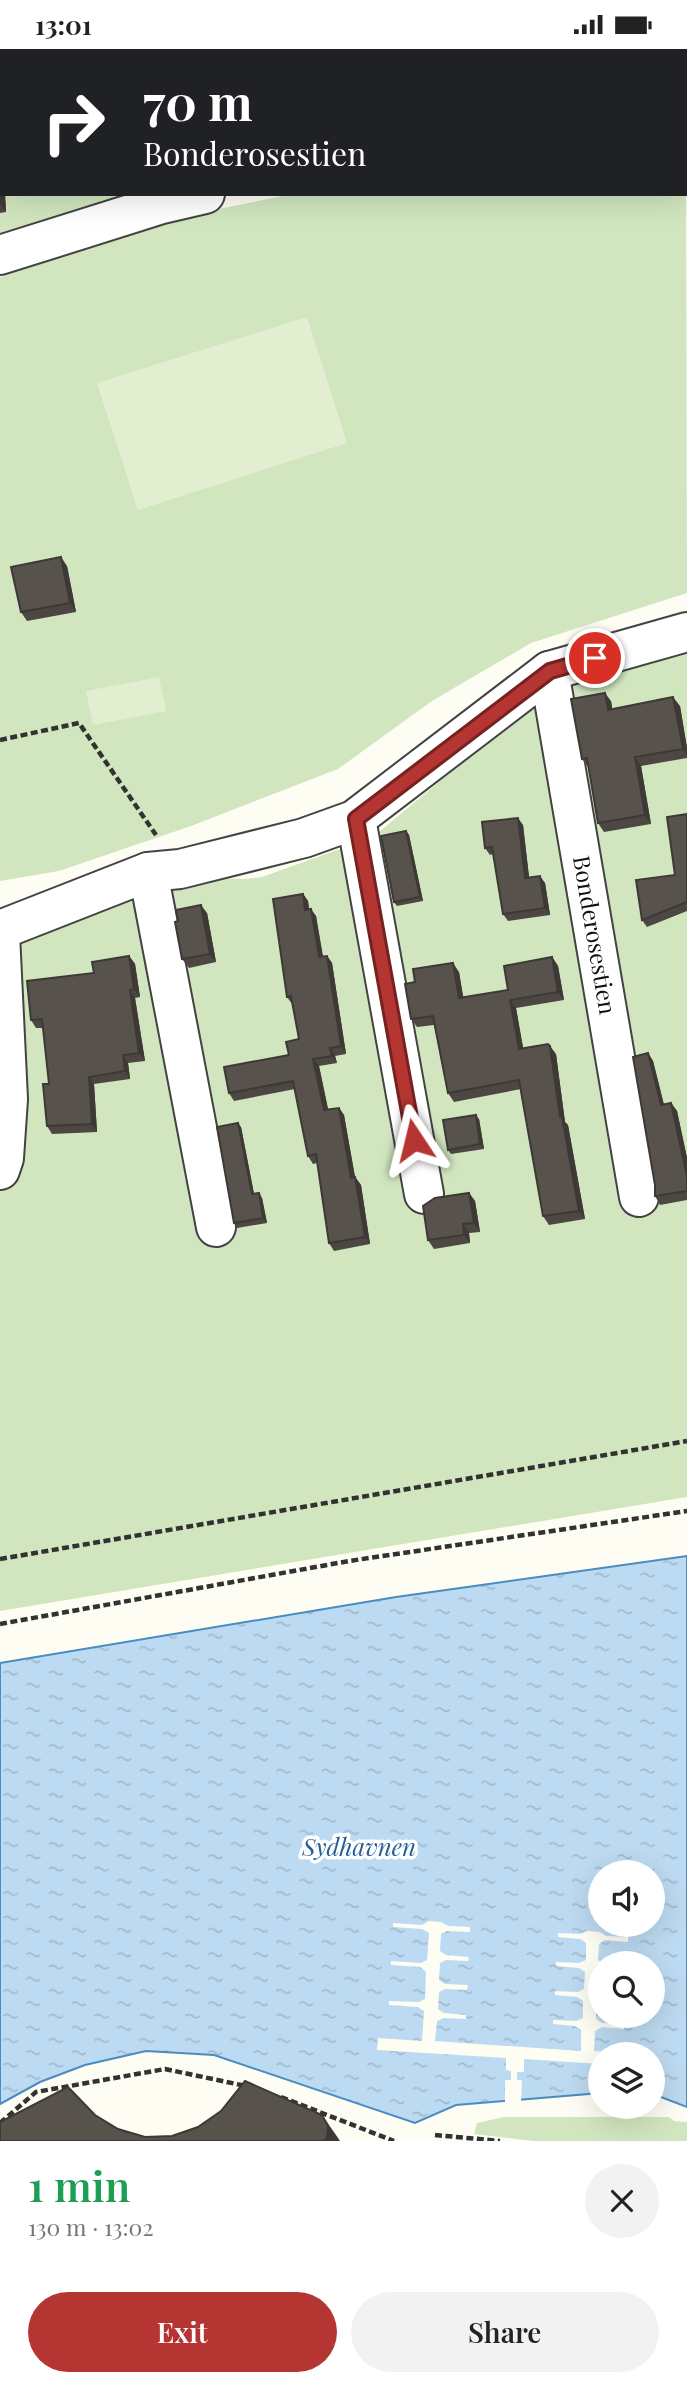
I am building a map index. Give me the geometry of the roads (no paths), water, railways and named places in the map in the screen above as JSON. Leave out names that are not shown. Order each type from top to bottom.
[{"type":"lane","points":[[0,255],[162,199],[188,196]]},
{"type":"lane","points":[[0,1170],[4,1158],[8,1099],[0,932],[164,871],[304,838],[356,819],[550,671],[687,632]]},
{"type":"lane","name":"Bonderosestien","points":[[550,671],[639,1197]]},
{"type":"lane","points":[[356,819],[424,1193]]},
{"type":"lane","points":[[164,871],[216,1227]]},
{"type":"water","name":"Sydhavnen","points":[[687,1556],[687,2107],[665,2099],[665,2042],[588,2042],[588,2094],[456,2105],[415,2123],[214,2055],[146,2051],[85,2065],[40,2082],[0,2104],[0,1663],[396,1597]]}]
